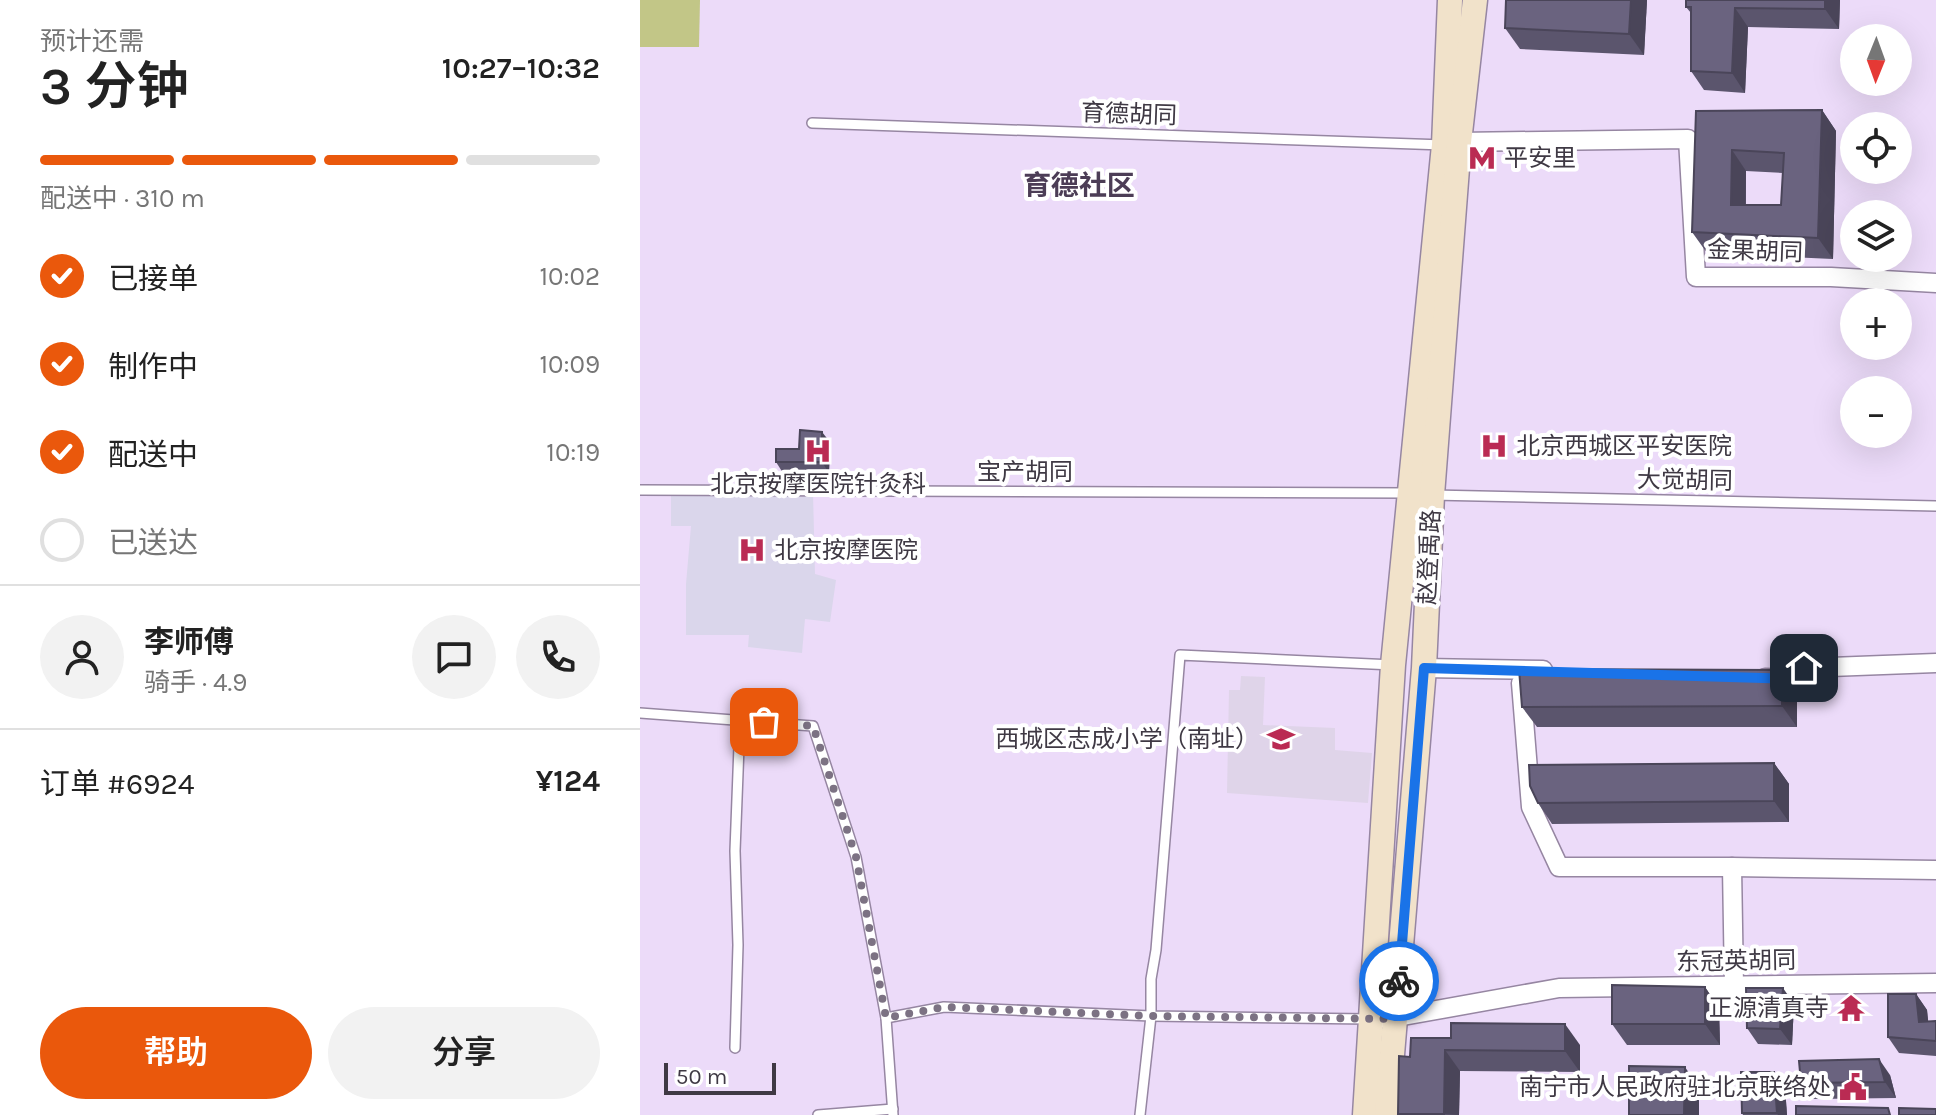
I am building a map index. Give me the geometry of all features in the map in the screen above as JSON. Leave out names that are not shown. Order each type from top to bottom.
[{"type":"main road","name":"赵登禹路","points":[[1450,0],[1452,144]]},
{"type":"main road","name":"赵登禹路","points":[[1387,1115],[1384,1019],[1393,665],[1421,494],[1452,144],[1475,0]]},
{"type":"main road","name":"赵登禹路","points":[[1365,1115],[1384,1019],[1424,668],[1421,494]]},
{"type":"street","name":"金果胡同","points":[[1452,144],[1688,139],[1696,277],[1831,277],[1936,283]]},
{"type":"street","points":[[1750,677],[1795,679],[1804,668],[1936,663]]},
{"type":"street","points":[[1424,668],[1566,671]]},
{"type":"street","points":[[1520,670],[1531,807],[1559,867],[1936,870]]},
{"type":"street","points":[[1732,867],[1734,986]]},
{"type":"street","name":"东冠英胡同","points":[[1384,1019],[1559,988],[1936,983]]},
{"type":"lane","name":"育德胡同","points":[[812,123],[1452,144]]},
{"type":"lane","name":"宝产胡同","points":[[640,490],[1421,494]]},
{"type":"lane","name":"大觉胡同","points":[[1421,494],[1936,506]]},
{"type":"lane","points":[[1140,1115],[1180,655],[1393,665]]},
{"type":"lane","points":[[640,713],[813,726],[856,857],[886,1018],[893,1112],[818,1115]]},
{"type":"lane","points":[[735,1048],[738,945],[735,851],[740,720]]},
{"type":"lane","points":[[886,1018],[944,1007],[1151,1016],[1384,1019]]},
{"type":"shaded area","name":"北京按摩医院","points":[[671,492],[813,492],[815,574],[836,580],[830,622],[805,619],[802,653],[748,647],[749,635],[686,635],[691,526],[671,526]]},
{"type":"shaded area","name":"西城区志成小学（南址）","points":[[1241,676],[1265,677],[1263,725],[1335,728],[1335,750],[1372,753],[1368,803],[1227,793],[1229,690],[1240,690]]},
{"type":"green space","points":[[640,0],[700,0],[699,47],[640,47]]},
{"type":"building","points":[[1506,0],[1631,0],[1629,34],[1505,28]]},
{"type":"building","points":[[1686,0],[1825,0],[1825,9],[1735,8],[1732,73],[1691,71],[1691,7],[1686,7]]},
{"type":"building","points":[[1822,110],[1818,238],[1692,232],[1696,111]],"holes":[[[1732,150],[1784,153],[1781,205],[1731,205]]]},
{"type":"building","points":[[800,430],[822,432],[822,462],[776,462],[776,449],[799,449]]},
{"type":"building","points":[[1519,669],[1782,670],[1782,706],[1522,707]]},
{"type":"building","points":[[1774,763],[1774,801],[1538,803],[1530,786],[1529,765]]},
{"type":"building","points":[[1612,985],[1705,987],[1705,1024],[1612,1024]]},
{"type":"building","points":[[1746,988],[1783,988],[1780,1029],[1747,1028]]},
{"type":"building","points":[[1888,994],[1916,994],[1919,1022],[1936,1021],[1936,1041],[1888,1037]]},
{"type":"building","points":[[1451,1023],[1565,1024],[1565,1051],[1445,1050],[1444,1114],[1398,1114],[1399,1056],[1410,1057],[1411,1038],[1451,1038]]},
{"type":"building","points":[[1879,1059],[1885,1082],[1801,1083],[1799,1061]]},
{"type":"building","points":[[1629,1066],[1685,1067],[1684,1115],[1629,1115]]},
{"type":"building","points":[[1741,1072],[1774,1072],[1777,1113],[1742,1113]]},
{"type":"building","points":[[1796,1106],[1888,1108],[1890,1115],[1796,1115]]},
{"type":"building","points":[[1899,1108],[1936,1109],[1936,1115],[1899,1115]]},
{"type":"way so far","points":[[764,722],[813,726],[856,857],[886,1018],[944,1007],[1151,1016],[1396,1019],[1399,981]]},
{"type":"place","name":"平安里","points":[[1482,158]]},
{"type":"place","name":"北京西城区平安医院","points":[[1494,446]]},
{"type":"place","name":"北京按摩医院针灸科","points":[[818,451]]},
{"type":"place","name":"北京按摩医院","points":[[752,550]]},
{"type":"place","name":"西城区志成小学（南址）","points":[[1281,739]]},
{"type":"place","name":"正源清真寺","points":[[1851,1008]]},
{"type":"place","name":"南宁市人民政府驻北京联络处","points":[[1853,1087]]},
{"type":"district","name":"育德社区","points":[[1079,185]]},
{"type":"route","points":[[1399,981],[1424,668],[1795,679],[1804,668]]}]
